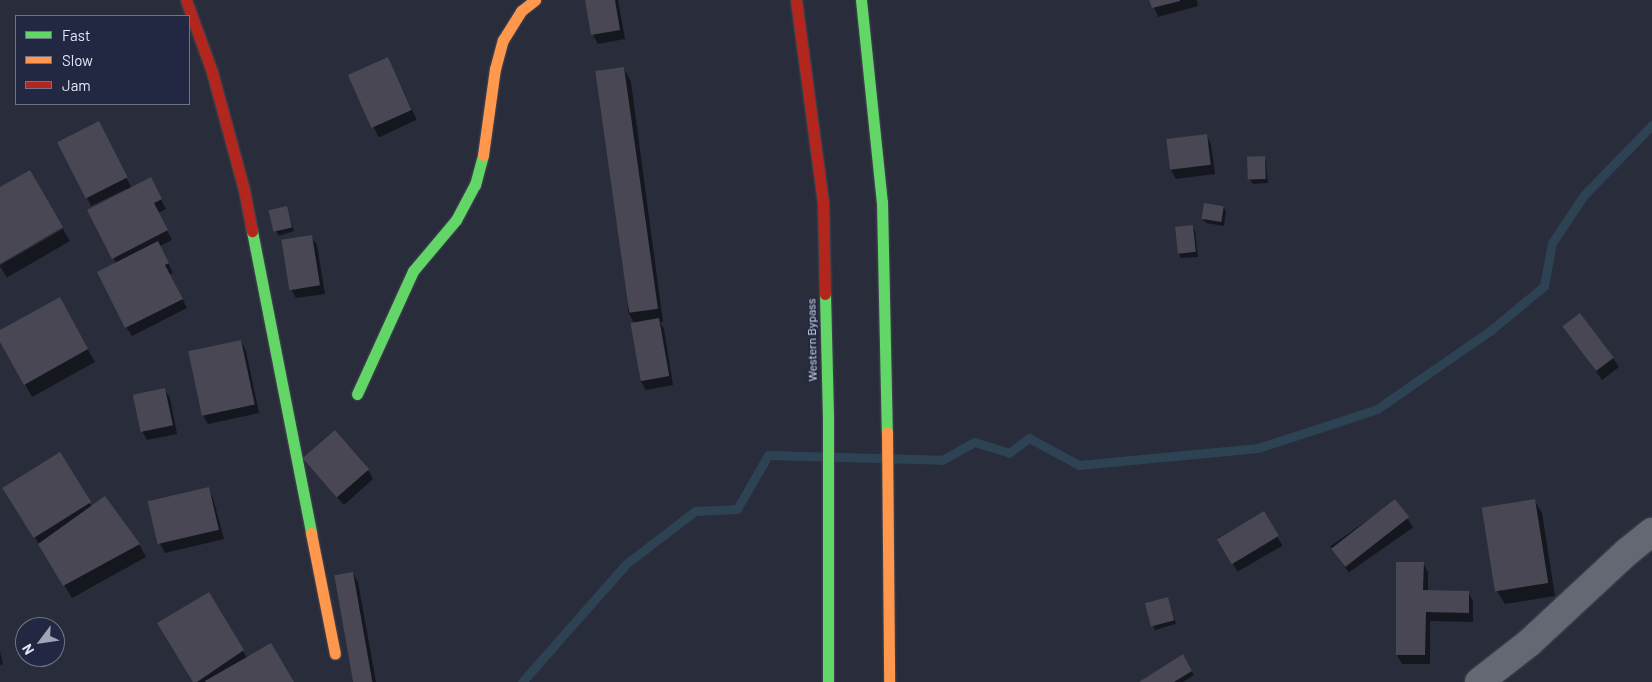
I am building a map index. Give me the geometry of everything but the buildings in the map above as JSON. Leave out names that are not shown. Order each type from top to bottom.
[{"type":"main road","points":[[186,0],[212,72],[244,190],[335,654]]},
{"type":"main road","points":[[357,394],[413,271],[456,220],[475,185],[485,148],[495,70],[503,40],[521,11],[534,0]]},
{"type":"main road","name":"Western Bypass","points":[[796,0],[823,202],[828,418],[828,682]]},
{"type":"main road","points":[[861,0],[882,202],[890,682]]},
{"type":"street","points":[[1479,682],[1529,643],[1627,552],[1652,532]]},
{"type":"waterway","points":[[522,682],[626,564],[695,511],[737,509],[768,455],[942,460],[974,442],[1009,453],[1029,438],[1079,465],[1258,448],[1377,409],[1491,330],[1544,286],[1552,243],[1584,195],[1652,125]]},
{"type":"traffic: fast","points":[[861,0],[882,202],[887,432]]},
{"type":"traffic: fast","points":[[357,394],[413,271],[456,220],[475,185],[483,155]]},
{"type":"traffic: fast","points":[[252,231],[311,533]]},
{"type":"traffic: fast","points":[[825,294],[828,418],[828,682]]},
{"type":"traffic: slow","points":[[483,155],[495,69],[503,40],[521,11],[535,0]]},
{"type":"traffic: slow","points":[[887,432],[889,682]]},
{"type":"traffic: slow","points":[[311,533],[335,654]]},
{"type":"traffic: jam","points":[[186,0],[212,72],[244,190],[252,231]]},
{"type":"traffic: jam","points":[[796,0],[823,202],[825,294]]}]
